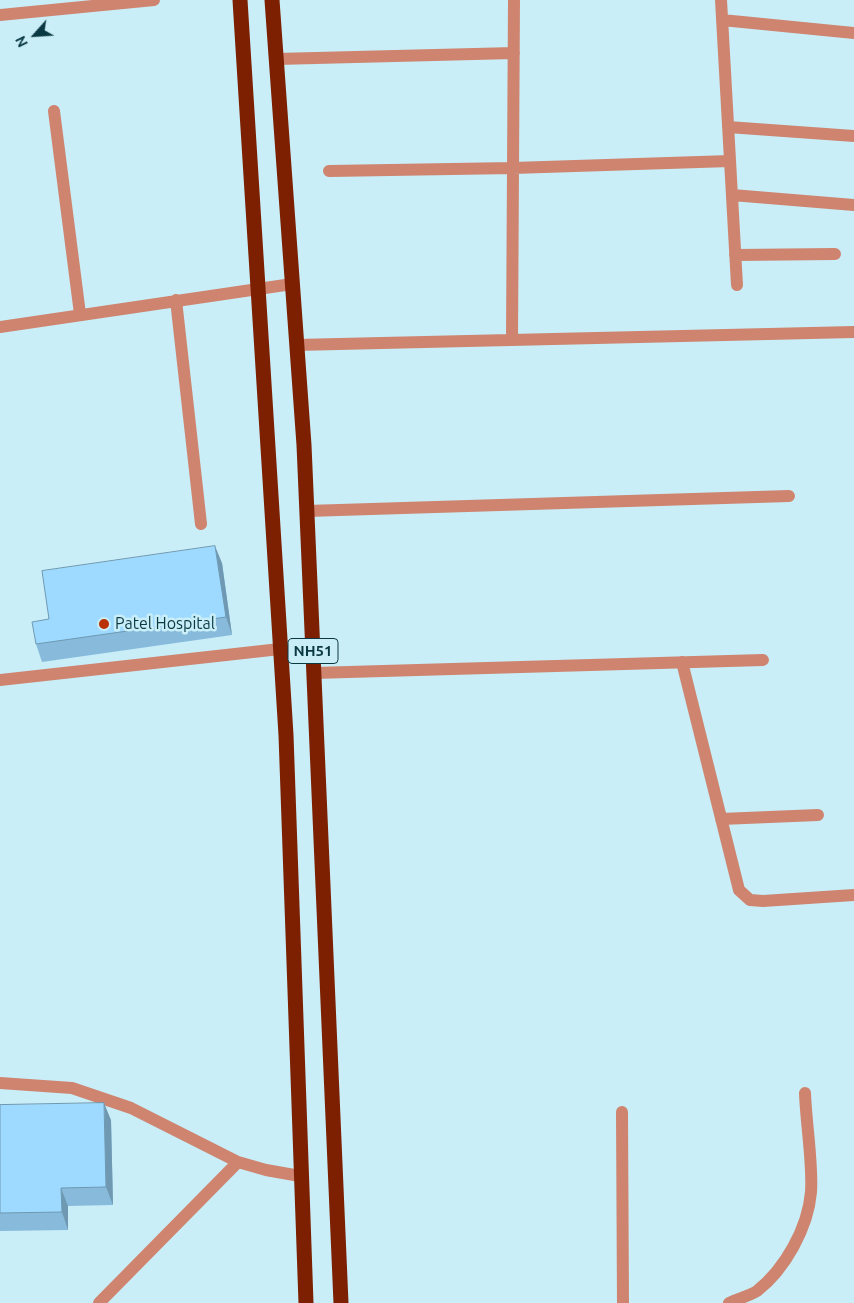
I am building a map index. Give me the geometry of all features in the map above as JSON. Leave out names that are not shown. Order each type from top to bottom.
[{"type":"highway","name":"NH51","points":[[240,0],[286,745],[306,1303]]},
{"type":"highway","name":"NH51","points":[[272,0],[306,511],[340,1303]]},
{"type":"street","points":[[0,15],[154,0]]},
{"type":"street","points":[[512,340],[514,0]]},
{"type":"street","points":[[721,0],[737,285]]},
{"type":"street","points":[[722,20],[854,33]]},
{"type":"street","points":[[276,59],[514,53]]},
{"type":"street","points":[[54,111],[80,314]]},
{"type":"street","points":[[728,127],[854,136]]},
{"type":"street","points":[[329,171],[513,168],[730,161]]},
{"type":"street","points":[[732,195],[854,205]]},
{"type":"street","points":[[735,255],[835,254]]},
{"type":"street","points":[[0,327],[292,284]]},
{"type":"street","points":[[176,300],[201,524]]},
{"type":"street","points":[[296,345],[854,332]]},
{"type":"street","points":[[306,511],[789,496]]},
{"type":"street","points":[[0,680],[280,648]]},
{"type":"street","points":[[314,673],[763,660]]},
{"type":"street","points":[[682,662],[739,890],[750,900],[763,901],[854,895]]},
{"type":"street","points":[[721,819],[818,815]]},
{"type":"street","points":[[0,1083],[72,1088],[131,1108],[238,1162],[266,1170],[300,1176]]},
{"type":"street","points":[[729,1303],[756,1291],[772,1276],[790,1252],[806,1219],[811,1192],[805,1093]]},
{"type":"street","points":[[622,1112],[623,1303]]},
{"type":"street","points":[[99,1303],[238,1162]]},
{"type":"building","points":[[215,546],[226,617],[36,644],[32,622],[49,619],[42,571]]},
{"type":"building","points":[[104,1103],[106,1187],[61,1188],[62,1212],[0,1213],[0,1105]]},
{"type":"place","name":"Patel Hospital","points":[[104,624]]}]
